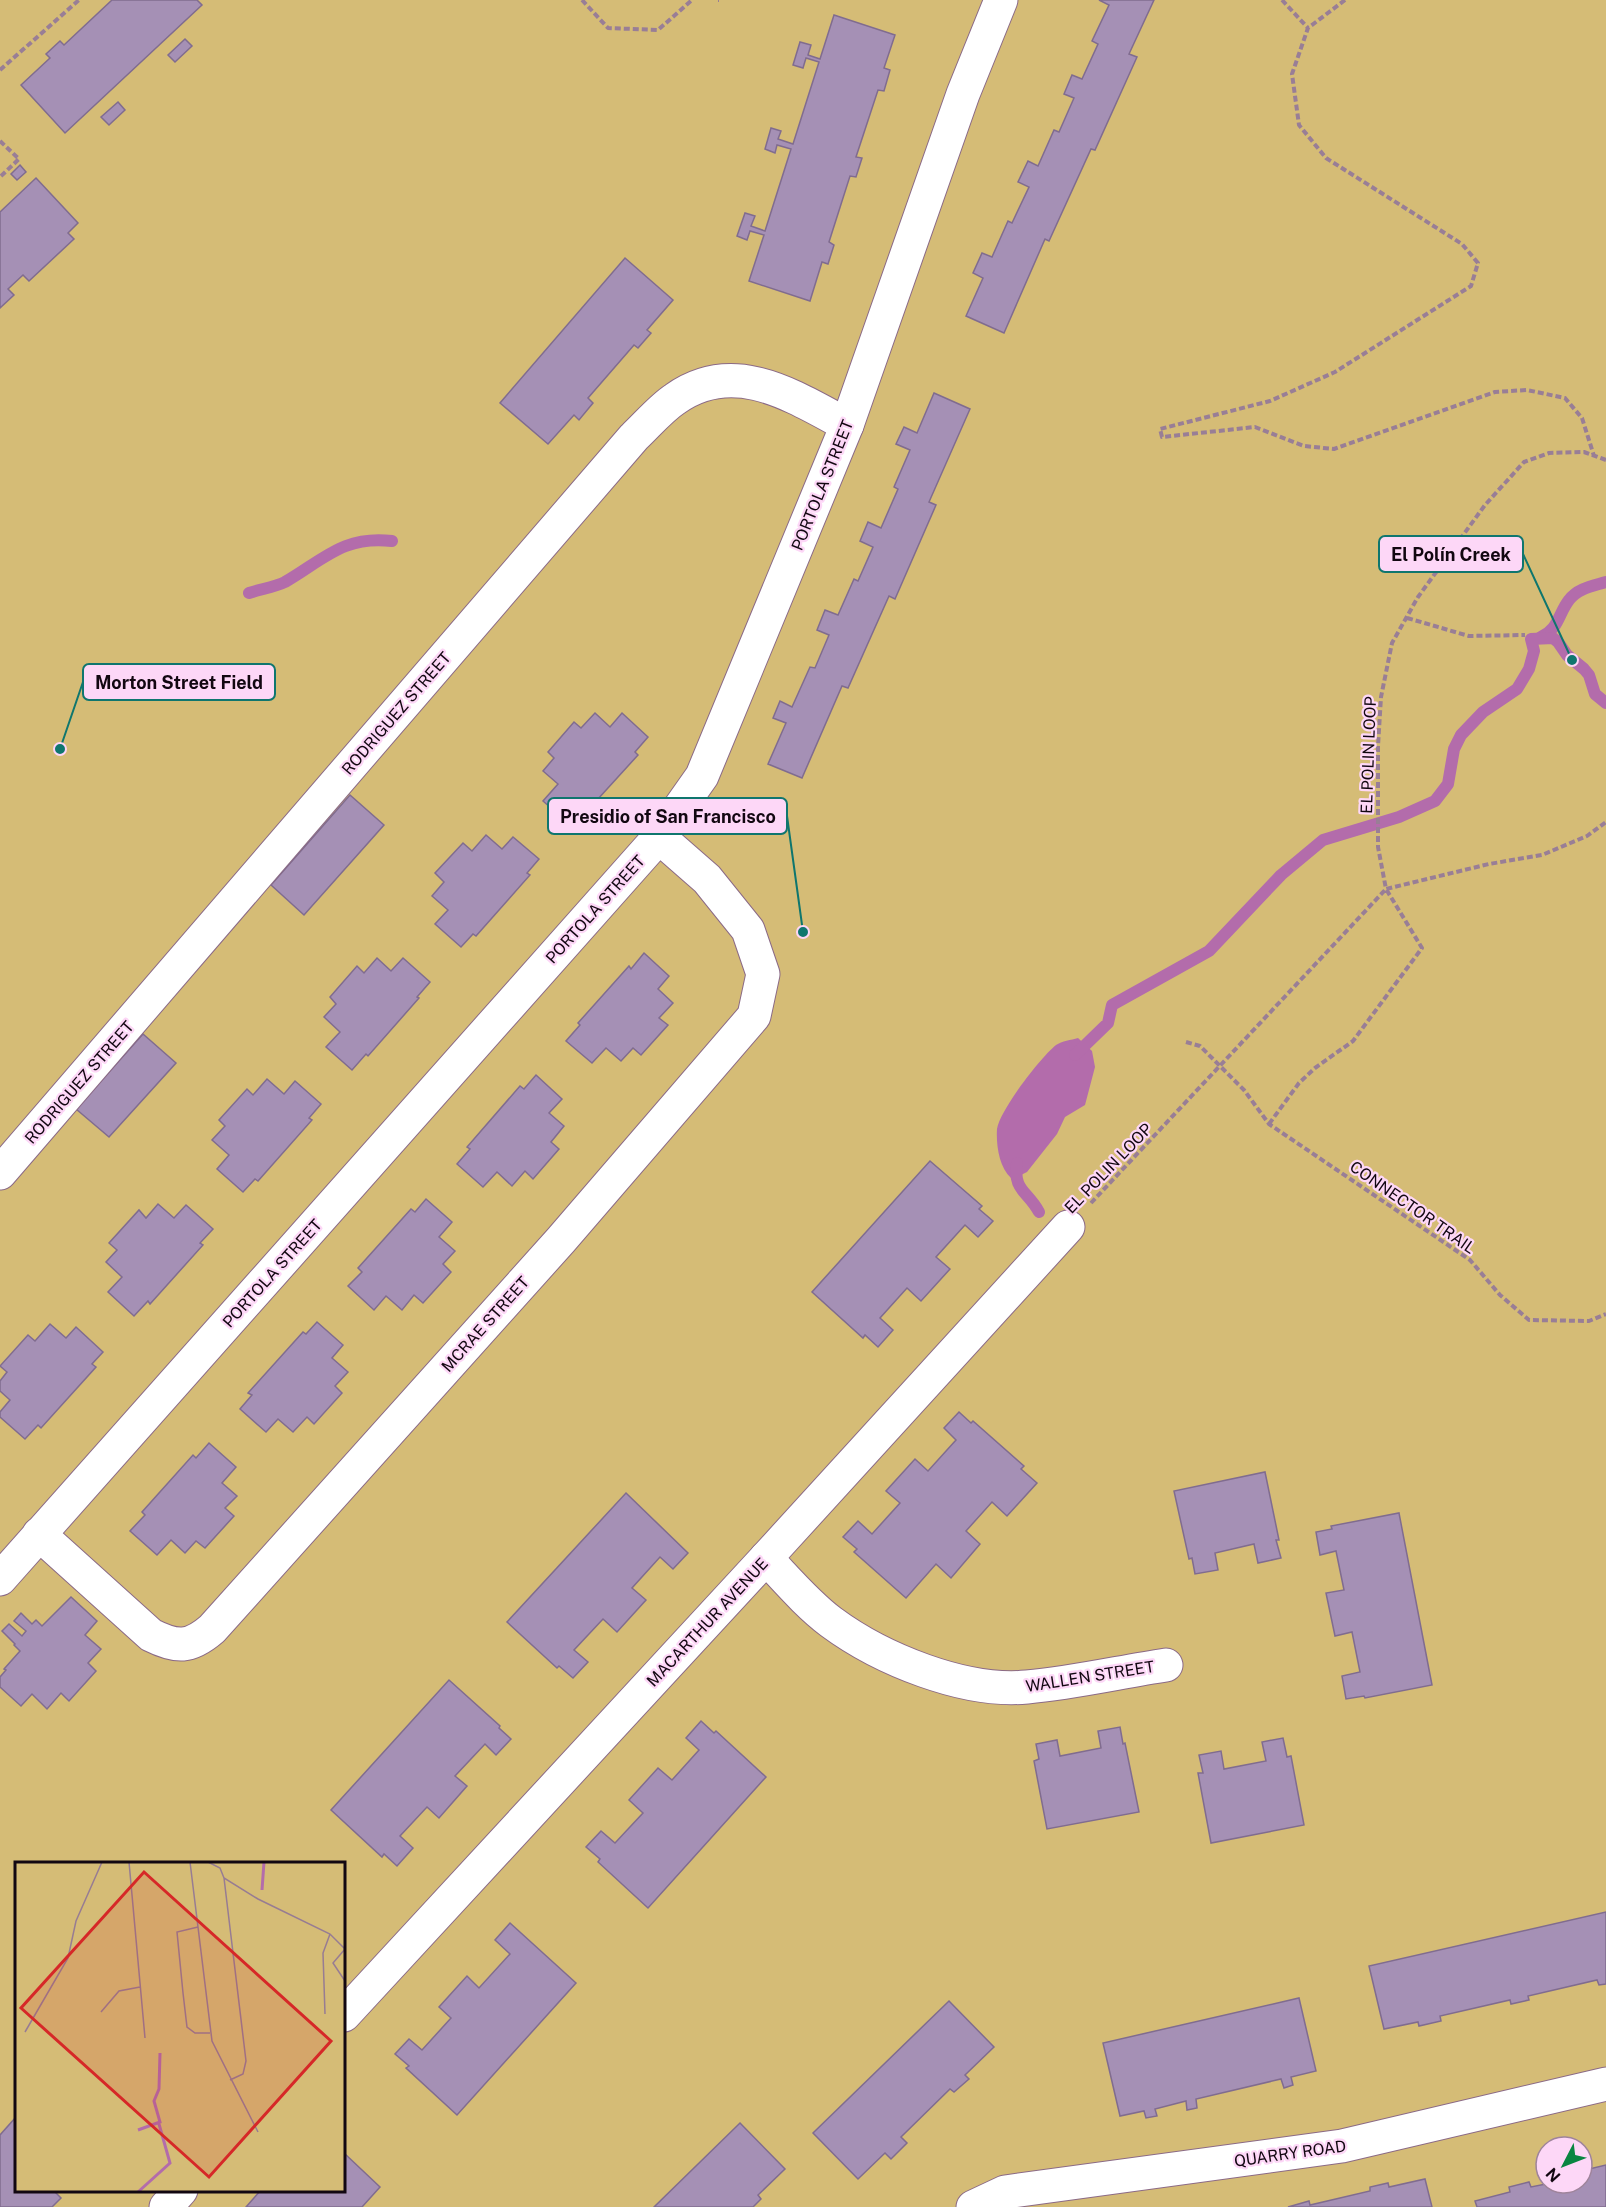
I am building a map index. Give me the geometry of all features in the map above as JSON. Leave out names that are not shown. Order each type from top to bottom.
[{"type":"street","name":"PORTOLA STREET","points":[[0,1579],[659,837],[702,776],[848,425],[963,94],[1001,0]]},
{"type":"street","name":"RODRIGUEZ STREET","points":[[0,1173],[626,446],[675,399],[710,382],[730,380],[755,382],[790,395],[848,425]]},
{"type":"street","name":"MCRAE STREET","points":[[39,1534],[151,1635],[166,1643],[184,1644],[198,1641],[212,1629],[561,1240],[754,1016],[763,974],[748,930],[707,879],[659,837]]},
{"type":"street","name":"MACARTHUR AVENUE","points":[[345,2014],[1068,1227]]},
{"type":"street","name":"WALLEN STREET","points":[[766,1558],[802,1596],[832,1622],[923,1671],[993,1686],[1025,1687],[1166,1665]]},
{"type":"street","name":"QUARRY ROAD","points":[[974,2207],[1005,2192],[1342,2146],[1606,2084]]},
{"type":"street","points":[[166,2207],[179,2192]]},
{"type":"path","points":[[0,70],[79,0]]},
{"type":"path","points":[[582,0],[608,28],[658,30],[692,0]]},
{"type":"path","points":[[1282,0],[1308,28]]},
{"type":"path","points":[[1345,0],[1308,28],[1292,74],[1299,125],[1326,158],[1462,244],[1478,264],[1471,286],[1335,372],[1270,401],[1160,429],[1162,437],[1255,428],[1304,446],[1334,448],[1495,392],[1527,390],[1565,398],[1582,417],[1594,456]]},
{"type":"path","points":[[0,141],[19,159],[0,177]]},
{"type":"path","name":"EL POLIN LOOP","points":[[1068,1227],[1386,889],[1378,847],[1378,746],[1381,697],[1392,643],[1418,597],[1485,505],[1524,462],[1549,453],[1584,452],[1606,460]]},
{"type":"path","points":[[1407,618],[1468,636],[1525,635]]},
{"type":"path","points":[[1269,1124],[1299,1083],[1315,1068],[1353,1041],[1422,948],[1386,889],[1489,864],[1542,855],[1587,836],[1606,822]]},
{"type":"path","name":"CONNECTOR TRAIL","points":[[1186,1042],[1200,1046],[1244,1090],[1269,1124],[1470,1260],[1500,1295],[1529,1320],[1589,1321],[1606,1314]]},
{"type":"shaded area","points":[[0,0],[1606,0],[1606,2207],[0,2207]]},
{"type":"shaded area","points":[[1078,1038],[1092,1051],[1095,1067],[1085,1105],[1065,1117],[1057,1134],[1027,1172],[1011,1178],[999,1155],[997,1129],[1000,1120],[1031,1072],[1049,1052],[1058,1044]]},
{"type":"building","points":[[112,0],[197,0],[202,5],[65,133],[21,85],[50,58],[46,54],[60,41],[64,45]]},
{"type":"building","points":[[1099,0],[1154,0],[1129,54],[1137,57],[1095,150],[1091,149],[1049,241],[1045,239],[1004,333],[966,316],[983,278],[973,273],[982,253],[992,257],[1008,221],[1012,223],[1029,187],[1018,182],[1028,161],[1038,166],[1054,130],[1059,132],[1074,98],[1064,94],[1072,75],[1082,79],[1098,44],[1092,41],[1109,5]]},
{"type":"building","points":[[834,15],[895,35],[884,68],[890,70],[884,91],[878,90],[856,157],[862,158],[856,177],[850,176],[829,242],[834,245],[828,264],[822,262],[810,301],[749,281],[764,235],[750,231],[747,240],[737,236],[745,213],[755,216],[751,226],[765,231],[791,149],[777,145],[775,153],[765,149],[771,128],[781,131],[778,139],[793,144],[819,62],[806,58],[803,68],[793,65],[800,42],[811,45],[808,55],[820,59]]},
{"type":"building","points":[[185,39],[192,46],[175,62],[168,55]]},
{"type":"building","points":[[118,102],[125,110],[109,125],[101,117]]},
{"type":"building","points":[[20,165],[26,172],[17,180],[11,174]]},
{"type":"building","points":[[36,178],[78,223],[68,233],[74,239],[29,281],[23,275],[8,289],[14,295],[0,308],[0,212]]},
{"type":"building","points":[[625,258],[673,300],[647,330],[651,333],[638,348],[634,345],[588,398],[593,403],[579,420],[574,415],[548,444],[500,403]]},
{"type":"building","points":[[934,393],[970,409],[929,502],[936,505],[895,599],[889,596],[848,688],[842,686],[802,778],[768,764],[786,723],[773,718],[780,701],[792,707],[810,667],[815,668],[829,635],[817,630],[825,610],[838,615],[854,579],[858,581],[873,547],[860,541],[868,522],[881,528],[898,489],[894,487],[910,450],[896,444],[904,427],[917,433]]},
{"type":"building","points":[[595,713],[610,727],[622,713],[648,737],[635,752],[638,755],[587,811],[585,808],[570,825],[543,801],[558,784],[543,771],[554,758],[548,752],[574,722],[581,728]]},
{"type":"building","points":[[350,795],[384,825],[304,915],[271,885]]},
{"type":"building","points":[[486,835],[502,849],[513,837],[539,859],[527,873],[530,875],[476,936],[473,934],[461,947],[435,924],[448,910],[432,896],[444,882],[435,873],[463,843],[472,851]]},
{"type":"building","points":[[644,953],[669,976],[658,989],[673,1003],[659,1018],[668,1025],[641,1055],[633,1048],[621,1061],[606,1048],[592,1063],[566,1041],[580,1025],[578,1023],[629,966],[631,969]]},
{"type":"building","points":[[377,958],[391,971],[403,958],[430,982],[417,997],[419,998],[368,1056],[366,1054],[352,1070],[326,1047],[340,1032],[324,1017],[336,1004],[330,997],[357,966],[364,973]]},
{"type":"building","points":[[143,1034],[176,1063],[109,1137],[76,1109]]},
{"type":"building","points":[[536,1075],[562,1099],[549,1113],[564,1126],[551,1142],[559,1149],[533,1179],[525,1171],[512,1186],[497,1172],[483,1187],[457,1164],[470,1149],[467,1147],[520,1086],[524,1089]]},
{"type":"building","points":[[267,1079],[284,1094],[295,1081],[321,1104],[309,1118],[312,1120],[258,1181],[255,1179],[243,1192],[217,1169],[229,1155],[212,1140],[225,1126],[219,1120],[247,1089],[253,1095]]},
{"type":"building","points":[[930,1161],[982,1206],[979,1209],[993,1221],[978,1237],[965,1225],[936,1257],[950,1269],[921,1301],[907,1288],[880,1318],[893,1330],[878,1347],[865,1335],[863,1338],[812,1292]]},
{"type":"building","points":[[426,1199],[452,1222],[439,1237],[455,1251],[443,1264],[451,1272],[423,1303],[414,1295],[402,1310],[386,1296],[374,1310],[348,1286],[362,1272],[358,1268],[411,1209],[415,1212]]},
{"type":"building","points":[[158,1204],[174,1218],[186,1205],[213,1229],[200,1243],[203,1245],[150,1304],[148,1301],[134,1316],[108,1292],[122,1277],[106,1262],[117,1250],[109,1243],[139,1210],[146,1218]]},
{"type":"building","points":[[317,1322],[343,1345],[332,1358],[348,1372],[335,1386],[342,1393],[314,1424],[307,1417],[293,1432],[278,1419],[266,1432],[240,1409],[252,1395],[248,1393],[303,1332],[306,1334]]},
{"type":"building","points":[[50,1324],[66,1338],[76,1327],[103,1352],[92,1364],[96,1367],[41,1428],[38,1425],[25,1439],[0,1417],[0,1412],[10,1400],[0,1391],[0,1381],[7,1372],[0,1366],[28,1335],[35,1341]]},
{"type":"building","points":[[959,1412],[971,1423],[973,1421],[1024,1466],[1021,1469],[1037,1483],[1007,1516],[992,1502],[966,1531],[980,1544],[951,1578],[936,1564],[906,1598],[854,1552],[857,1549],[843,1537],[858,1521],[872,1534],[900,1503],[886,1491],[915,1459],[928,1471],[956,1440],[944,1428]]},
{"type":"building","points":[[209,1443],[236,1467],[222,1483],[237,1496],[225,1508],[234,1516],[205,1548],[196,1541],[185,1553],[171,1540],[157,1555],[130,1531],[145,1515],[142,1512],[193,1455],[196,1458]]},
{"type":"building","points":[[1265,1472],[1281,1558],[1258,1563],[1254,1544],[1215,1553],[1218,1570],[1195,1574],[1192,1558],[1189,1559],[1174,1491]]},
{"type":"building","points":[[626,1493],[688,1553],[673,1569],[660,1557],[632,1588],[646,1600],[617,1632],[603,1619],[574,1650],[588,1662],[573,1678],[559,1666],[557,1668],[507,1622]]},
{"type":"building","points":[[1399,1513],[1432,1685],[1365,1698],[1364,1696],[1346,1699],[1342,1676],[1360,1672],[1352,1632],[1335,1636],[1326,1593],[1344,1590],[1336,1551],[1320,1555],[1316,1532],[1332,1529],[1331,1526]]},
{"type":"building","points":[[71,1597],[97,1621],[85,1635],[101,1649],[88,1663],[96,1671],[69,1701],[61,1693],[47,1709],[32,1694],[21,1706],[0,1687],[0,1677],[6,1670],[4,1669],[20,1651],[2,1631],[9,1624],[22,1636],[26,1631],[14,1621],[21,1613],[32,1624],[36,1620],[42,1626]]},
{"type":"building","points":[[449,1680],[500,1726],[499,1728],[511,1739],[496,1755],[485,1744],[455,1776],[467,1786],[439,1818],[427,1807],[400,1836],[413,1848],[397,1866],[384,1854],[382,1857],[331,1810]]},
{"type":"building","points":[[701,1721],[714,1733],[716,1731],[766,1777],[648,1908],[598,1862],[600,1859],[586,1847],[601,1831],[615,1843],[643,1813],[629,1800],[658,1768],[672,1780],[699,1750],[686,1738]]},
{"type":"building","points":[[1120,1727],[1139,1812],[1047,1829],[1034,1761],[1039,1759],[1036,1744],[1057,1740],[1060,1756],[1101,1748],[1098,1731]]},
{"type":"building","points":[[1283,1738],[1287,1757],[1291,1756],[1304,1825],[1211,1843],[1198,1773],[1203,1773],[1199,1755],[1221,1751],[1224,1769],[1266,1761],[1262,1742]]},
{"type":"building","points":[[1606,1912],[1606,1984],[1599,1985],[1597,1980],[1528,1996],[1529,2000],[1511,2004],[1510,2000],[1440,2016],[1441,2021],[1419,2026],[1418,2022],[1384,2029],[1369,1966]]},
{"type":"building","points":[[510,1923],[576,1983],[457,2115],[406,2068],[409,2066],[395,2054],[409,2039],[422,2050],[451,2018],[439,2007],[467,1976],[479,1988],[510,1954],[495,1940]]},
{"type":"building","points":[[1299,1998],[1316,2071],[1291,2077],[1293,2085],[1284,2088],[1281,2079],[1196,2099],[1197,2108],[1187,2110],[1186,2101],[1155,2109],[1157,2116],[1146,2118],[1144,2111],[1120,2116],[1103,2043]]},
{"type":"building","points":[[949,2001],[994,2047],[965,2075],[969,2079],[954,2092],[950,2089],[901,2137],[907,2143],[891,2159],[885,2153],[858,2179],[813,2133]]},
{"type":"building","points":[[15,2118],[15,2192],[55,2192],[61,2198],[52,2207],[0,2207],[0,2135]]},
{"type":"building","points":[[740,2123],[785,2169],[758,2195],[761,2199],[753,2207],[654,2207]]},
{"type":"building","points":[[345,2154],[380,2187],[362,2207],[246,2207],[259,2192],[345,2192]]},
{"type":"building","points":[[1606,2165],[1606,2207],[1477,2207],[1475,2201],[1510,2192],[1509,2187],[1529,2182],[1531,2187],[1534,2186],[1534,2195],[1594,2195],[1594,2168]]},
{"type":"building","points":[[1425,2179],[1432,2207],[1288,2207],[1309,2201],[1310,2205],[1370,2191],[1370,2187],[1388,2183],[1389,2187]]},
{"type":"waterway","points":[[249,593],[285,582],[347,546],[375,540],[392,541]]},
{"type":"waterway","points":[[1541,637],[1555,625],[1565,605],[1573,596],[1586,588],[1606,582]]},
{"type":"waterway","points":[[1075,1055],[1108,1023],[1112,1005],[1209,951],[1281,875],[1323,840],[1399,817],[1435,801],[1448,784],[1454,749],[1461,735],[1483,712],[1517,689],[1529,669],[1534,651],[1531,639],[1553,638],[1558,642],[1567,655],[1589,675],[1595,694],[1606,703]]},
{"type":"waterway","points":[[1017,1163],[1016,1172],[1019,1185],[1039,1212]]},
{"type":"place","name":"El Polín Creek","points":[[1572,660]]},
{"type":"place","name":"Morton Street Field","points":[[60,749]]},
{"type":"place","name":"Presidio of San Francisco","points":[[803,932]]}]
